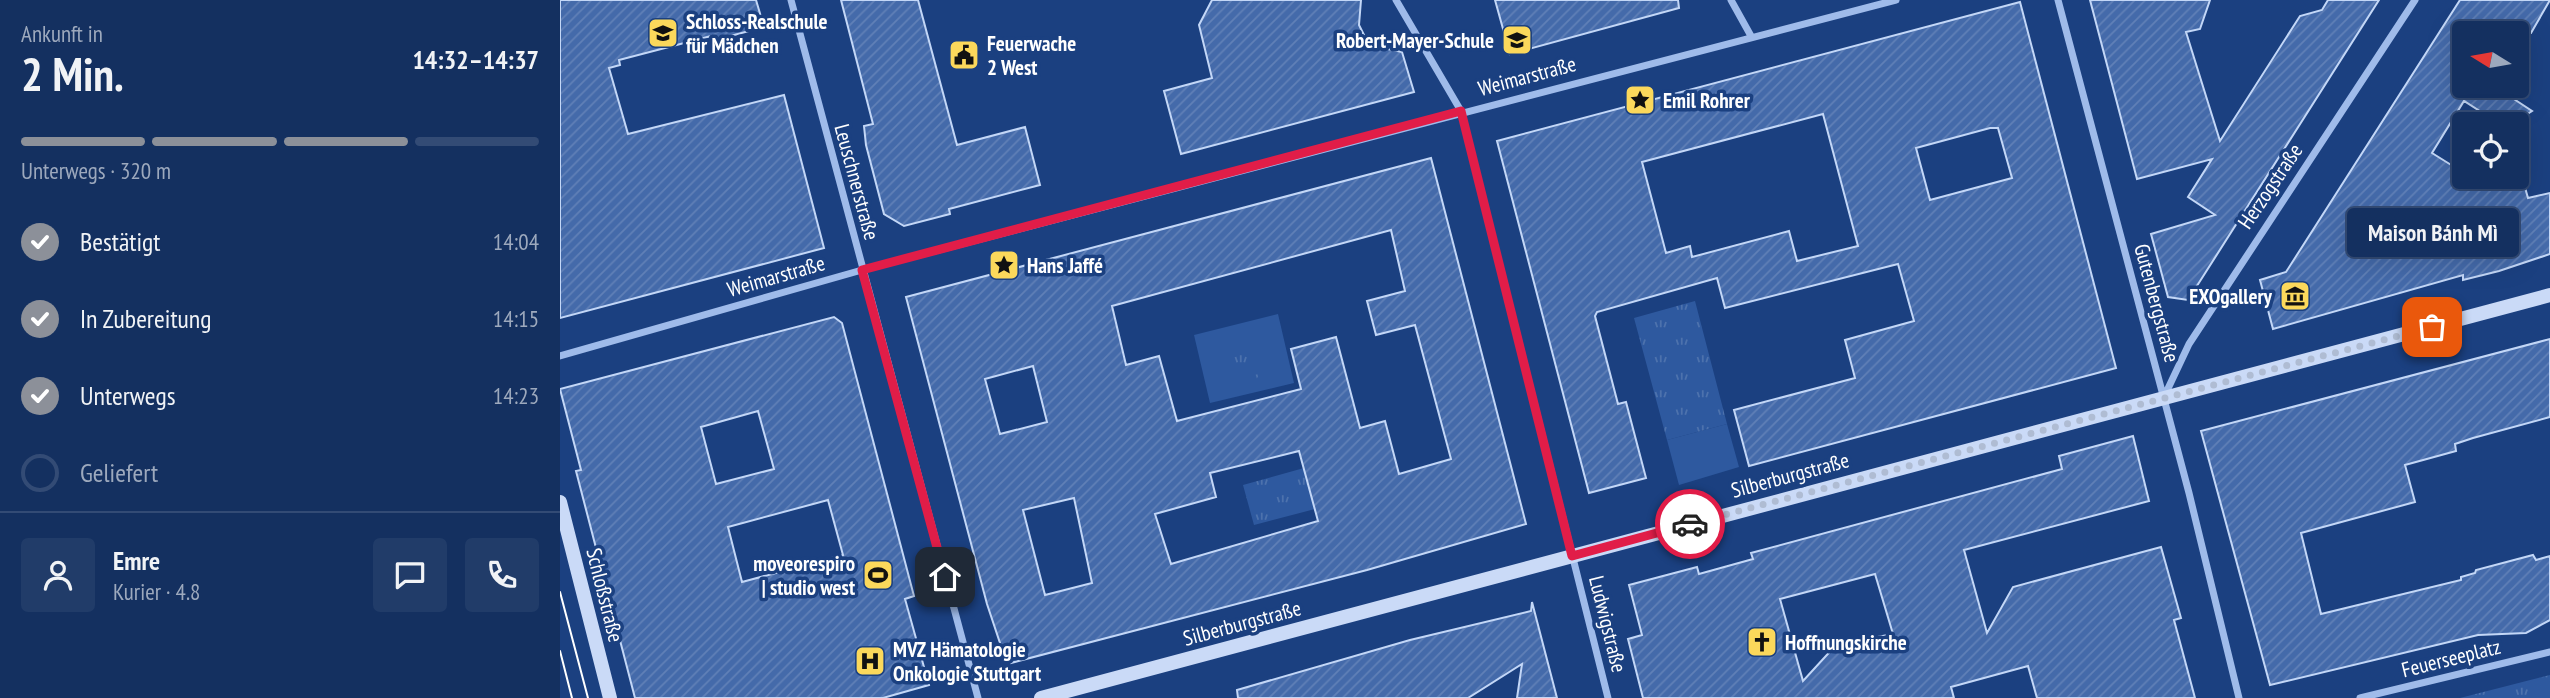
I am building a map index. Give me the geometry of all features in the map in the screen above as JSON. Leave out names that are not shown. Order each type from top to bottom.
[{"type":"street","name":"Leuschnerstraße","points":[[791,0],[978,698]]},
{"type":"street","name":"Ludwigstraße","points":[[1396,0],[1461,111],[1608,698]]},
{"type":"street","points":[[1731,0],[1751,36]]},
{"type":"street","name":"Weimarstraße","points":[[560,356],[862,270],[1461,111],[1896,0]]},
{"type":"street","name":"Gutenbergstraße","points":[[2057,0],[2164,398],[2239,698]]},
{"type":"street","name":"Herzogstraße","points":[[2164,398],[2189,344],[2415,0]]},
{"type":"street","name":"Silberburgstraße","points":[[1041,698],[2550,295]]},
{"type":"street","name":"Schloßstraße","points":[[560,502],[610,698]]},
{"type":"street","name":"Feuerseeplatz","points":[[2360,698],[2550,652]]},
{"type":"green space","points":[[1695,301],[1727,424],[1667,440],[1634,318]]},
{"type":"green space","points":[[1278,314],[1294,383],[1210,403],[1194,335]]},
{"type":"green space","points":[[1257,347],[1264,352],[1267,361],[1256,380],[1242,388],[1218,363],[1223,353],[1243,353]]},
{"type":"green space","points":[[1727,424],[1739,467],[1679,485],[1667,440]]},
{"type":"green space","points":[[1304,468],[1315,509],[1254,525],[1243,485]]},
{"type":"green space","points":[[2550,675],[2550,698],[2460,698]]},
{"type":"building","points":[[560,0],[756,0],[764,27],[712,41],[711,36],[619,60],[620,65],[609,68],[628,134],[784,95],[824,248],[560,318]]},
{"type":"building","points":[[841,0],[918,0],[957,145],[1025,127],[1040,185],[949,209],[950,214],[904,226],[884,214],[866,145],[864,126],[873,124]]},
{"type":"building","points":[[1212,0],[1361,0],[1359,25],[1369,45],[1402,52],[1414,92],[1181,154],[1164,91],[1212,78],[1199,25]]},
{"type":"building","points":[[1495,0],[1678,0],[1679,8],[1510,54]]},
{"type":"building","points":[[2090,0],[2210,0],[2200,29],[2186,32],[2220,141],[2300,16],[2322,10],[2328,0],[2379,0],[2188,300],[2168,297],[2151,234],[2215,215],[2188,197],[2212,159],[2137,179]]},
{"type":"building","points":[[2460,0],[2550,0],[2531,33],[2529,21],[2452,21],[2452,98],[2512,98],[2532,111],[2481,112],[2464,101],[2457,112],[2452,112],[2452,120],[2432,153],[2452,166],[2452,189],[2525,189],[2528,198],[2550,193],[2550,254],[2499,271],[2463,280],[2463,275],[2273,329],[2260,280],[2286,272]]},
{"type":"building","points":[[2020,2],[2116,368],[1749,466],[1734,410],[1855,378],[1845,340],[1914,321],[1898,264],[1725,308],[1717,278],[1597,312],[1595,316],[1618,404],[1626,402],[1646,478],[1589,493],[1497,141]],"holes":[[[1823,114],[1858,246],[1797,261],[1789,231],[1692,257],[1690,246],[1666,253],[1642,162]],[[1998,128],[2012,178],[1930,200],[1916,148]]]},
{"type":"building","points":[[1431,158],[1526,524],[1367,570],[1007,664],[987,604],[906,297]],"holes":[[[1391,230],[1405,291],[1367,301],[1376,335],[1415,325],[1451,459],[1399,474],[1385,421],[1360,428],[1336,337],[1291,349],[1301,389],[1177,421],[1159,356],[1126,365],[1112,306]],[[1033,366],[1047,422],[1000,434],[985,379]],[[1299,451],[1318,521],[1171,564],[1155,514],[1216,497],[1210,473]],[[1074,498],[1092,583],[1045,595],[1023,510]]]},
{"type":"building","points":[[834,317],[842,323],[914,596],[905,599],[929,685],[883,698],[635,698],[576,471],[581,470],[560,389]],"holes":[[[758,411],[774,469],[716,484],[701,427]],[[828,500],[843,555],[742,582],[728,527]]]},
{"type":"building","points":[[2550,339],[2550,417],[2473,438],[2455,444],[2456,451],[2405,465],[2415,502],[2301,533],[2321,614],[2461,580],[2461,577],[2475,573],[2476,570],[2533,555],[2536,560],[2550,556],[2550,620],[2526,633],[2478,635],[2270,685],[2201,431]]},
{"type":"building","points":[[2133,436],[2149,501],[1964,550],[1987,633],[2013,587],[2161,547],[2181,618],[2174,620],[2195,698],[2037,698],[2028,666],[1951,687],[1954,698],[1643,698],[1628,639],[1642,635],[1629,585],[1697,567],[1699,574],[1753,559],[1751,553],[2062,469],[2059,456]],"holes":[[[1875,574],[1893,634],[1836,645],[1803,681],[1780,599]]]},
{"type":"building","points":[[1532,602],[1557,698],[1517,698],[1522,664],[1468,698],[1238,698],[1237,690],[1410,640],[1531,611]]},
{"type":"tram line","points":[[560,592],[588,698]]},
{"type":"tram line","points":[[560,651],[572,698]]},
{"type":"way so far","points":[[1690,524],[2095,414],[2432,327]]},
{"type":"place","name":"Schloss-Realschule für Mädchen","points":[[663,33]]},
{"type":"place","name":"Robert-Mayer-Schule","points":[[1517,40]]},
{"type":"place","name":"Feuerwache 2 West","points":[[964,55]]},
{"type":"place","name":"Emil Rohrer","points":[[1640,100]]},
{"type":"place","name":"Hans Jaffé","points":[[1004,265]]},
{"type":"place","name":"EXOgallery","points":[[2295,296]]},
{"type":"place","name":"Maison Bánh Mì","points":[[2432,327]]},
{"type":"place","name":"moveorespiro | studio west","points":[[878,575]]},
{"type":"place","name":"Hoffnungskirche","points":[[1762,642]]},
{"type":"place","name":"MVZ Hämatologie Onkologie Stuttgart","points":[[870,661]]},
{"type":"route","points":[[945,577],[862,270],[1461,111],[1572,556],[1690,524]]}]
